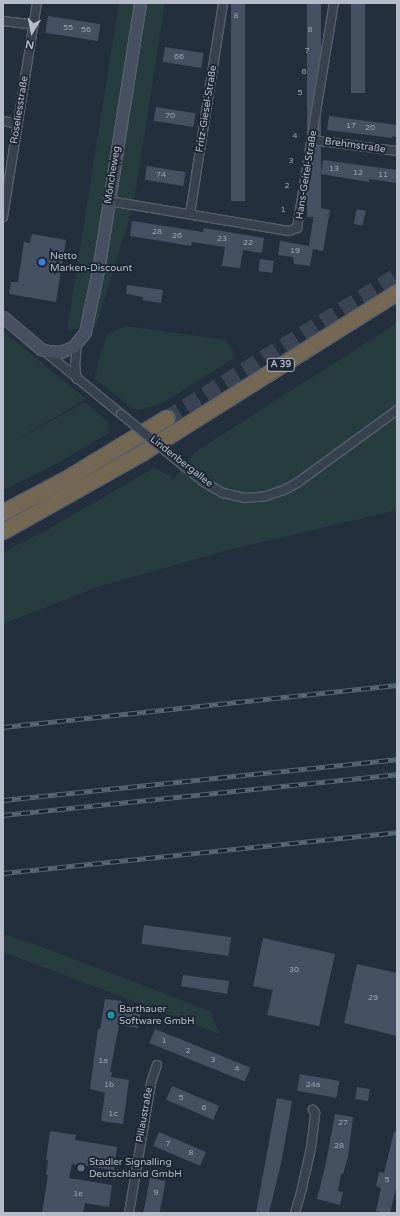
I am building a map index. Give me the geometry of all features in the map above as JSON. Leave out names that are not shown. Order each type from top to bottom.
[{"type":"highway","name":"A 39","points":[[6,531],[143,452],[397,292]]},
{"type":"highway","points":[[3,512],[69,477],[166,418]]},
{"type":"main road","name":"Möncheweg","points":[[77,344],[88,325],[140,3]]},
{"type":"main road","points":[[3,317],[41,349],[60,352],[68,350],[77,344]]},
{"type":"street","name":"Roseliesstraße","points":[[3,217],[37,3]]},
{"type":"street","name":"Fritz-Giesel-Straße","points":[[190,214],[223,3]]},
{"type":"street","name":"Hans-Geitel-Straße","points":[[109,201],[289,230],[297,228],[313,140],[334,3]]},
{"type":"street","points":[[3,21],[34,26]]},
{"type":"street","points":[[3,121],[18,124]]},
{"type":"street","name":"Brehmstraße","points":[[313,140],[397,151]]},
{"type":"street","points":[[77,344],[75,364],[77,379]]},
{"type":"street","name":"Lindenbergallee","points":[[41,349],[202,481],[224,493],[245,498],[271,494],[297,483],[397,410]]},
{"type":"street","name":"Pillaustraße","points":[[129,1213],[151,1083],[157,1065]]},
{"type":"street","points":[[294,1213],[302,1188],[311,1148],[315,1113],[313,1110]]},
{"type":"green space","points":[[119,3],[165,3],[133,207],[96,327],[67,330]]},
{"type":"green space","points":[[397,323],[397,510],[225,551],[100,586],[3,624],[3,552],[45,531],[154,468],[170,476],[172,481],[195,452]]},
{"type":"green space","points":[[126,326],[226,340],[235,355],[233,359],[161,404],[139,410],[132,408],[94,378],[107,334]]},
{"type":"green space","points":[[3,331],[86,399],[16,440],[85,402],[107,421],[109,433],[58,463],[3,490]]},
{"type":"green space","points":[[3,934],[32,943],[210,1011],[220,1034],[3,952]]},
{"type":"building","points":[[231,3],[245,3],[245,201],[231,201]]},
{"type":"building","points":[[307,3],[321,3],[321,217],[307,217]]},
{"type":"building","points":[[351,3],[365,3],[365,93],[351,93]]},
{"type":"building","points":[[48,16],[100,24],[98,41],[45,33]]},
{"type":"building","points":[[165,47],[204,53],[201,68],[163,62]]},
{"type":"building","points":[[156,107],[196,113],[193,127],[154,121]]},
{"type":"building","points":[[329,116],[397,125],[397,137],[392,136],[392,138],[327,130]]},
{"type":"building","points":[[323,160],[397,170],[397,183],[369,179],[369,182],[321,174]]},
{"type":"building","points":[[147,166],[186,172],[183,186],[145,180]]},
{"type":"building","points":[[315,207],[330,210],[323,251],[313,249],[310,266],[294,264],[293,257],[278,255],[280,241],[309,246]]},
{"type":"building","points":[[357,209],[366,211],[362,226],[354,224]]},
{"type":"building","points":[[132,221],[203,232],[204,228],[264,238],[262,253],[243,250],[240,268],[222,266],[225,247],[192,242],[191,246],[130,236]]},
{"type":"building","name":"Netto Marken-Discount","points":[[32,234],[66,240],[56,302],[9,294],[11,282],[18,282],[24,242],[30,243]]},
{"type":"building","points":[[260,259],[274,261],[272,273],[258,271]]},
{"type":"building","points":[[127,285],[163,290],[161,303],[143,300],[143,297],[126,294]]},
{"type":"building","points":[[144,925],[231,937],[228,956],[141,944]]},
{"type":"building","points":[[263,938],[335,954],[319,1026],[267,1015],[273,990],[253,986]]},
{"type":"building","points":[[357,964],[397,973],[397,1036],[344,1023]]},
{"type":"building","points":[[183,975],[229,981],[227,994],[181,986]]},
{"type":"building","points":[[105,999],[122,1001],[121,1005],[141,1009],[138,1028],[119,1025],[110,1072],[112,1072],[111,1077],[129,1080],[123,1124],[101,1121],[105,1093],[90,1089],[98,1029],[100,1029]]},
{"type":"building","points":[[155,1029],[250,1068],[245,1081],[149,1043]]},
{"type":"building","points":[[300,1074],[339,1081],[336,1098],[297,1091]]},
{"type":"building","points":[[172,1086],[219,1106],[213,1120],[166,1100]]},
{"type":"building","points":[[357,1087],[370,1089],[368,1101],[355,1099]]},
{"type":"building","points":[[277,1098],[292,1101],[282,1159],[269,1213],[256,1213]]},
{"type":"building","points":[[335,1114],[353,1117],[348,1157],[343,1174],[341,1174],[338,1191],[343,1192],[340,1205],[317,1199],[326,1163]]},
{"type":"building","points":[[50,1131],[76,1135],[75,1140],[117,1147],[114,1170],[72,1164],[69,1178],[112,1185],[109,1207],[85,1203],[83,1213],[42,1213],[48,1175],[46,1175],[48,1160],[46,1160]]},
{"type":"building","points":[[159,1132],[206,1152],[200,1166],[153,1146]]},
{"type":"building","points":[[394,1132],[397,1132],[397,1184],[390,1213],[385,1213],[376,1211],[381,1188],[376,1186],[379,1172],[384,1173]]},
{"type":"building","points":[[150,1178],[166,1181],[159,1213],[143,1213]]},
{"type":"tunnel","points":[[166,418],[397,275]]},
{"type":"railway","points":[[3,727],[397,685]]},
{"type":"railway","points":[[3,800],[397,759]]},
{"type":"railway","points":[[3,815],[397,774]]},
{"type":"railway","points":[[3,873],[397,832]]},
{"type":"place","name":"Netto Marken-Discount","points":[[42,262]]},
{"type":"place","name":"Barthauer Software GmbH","points":[[111,1015]]},
{"type":"place","name":"Stadler Signalling Deutschland GmbH","points":[[81,1168]]}]
